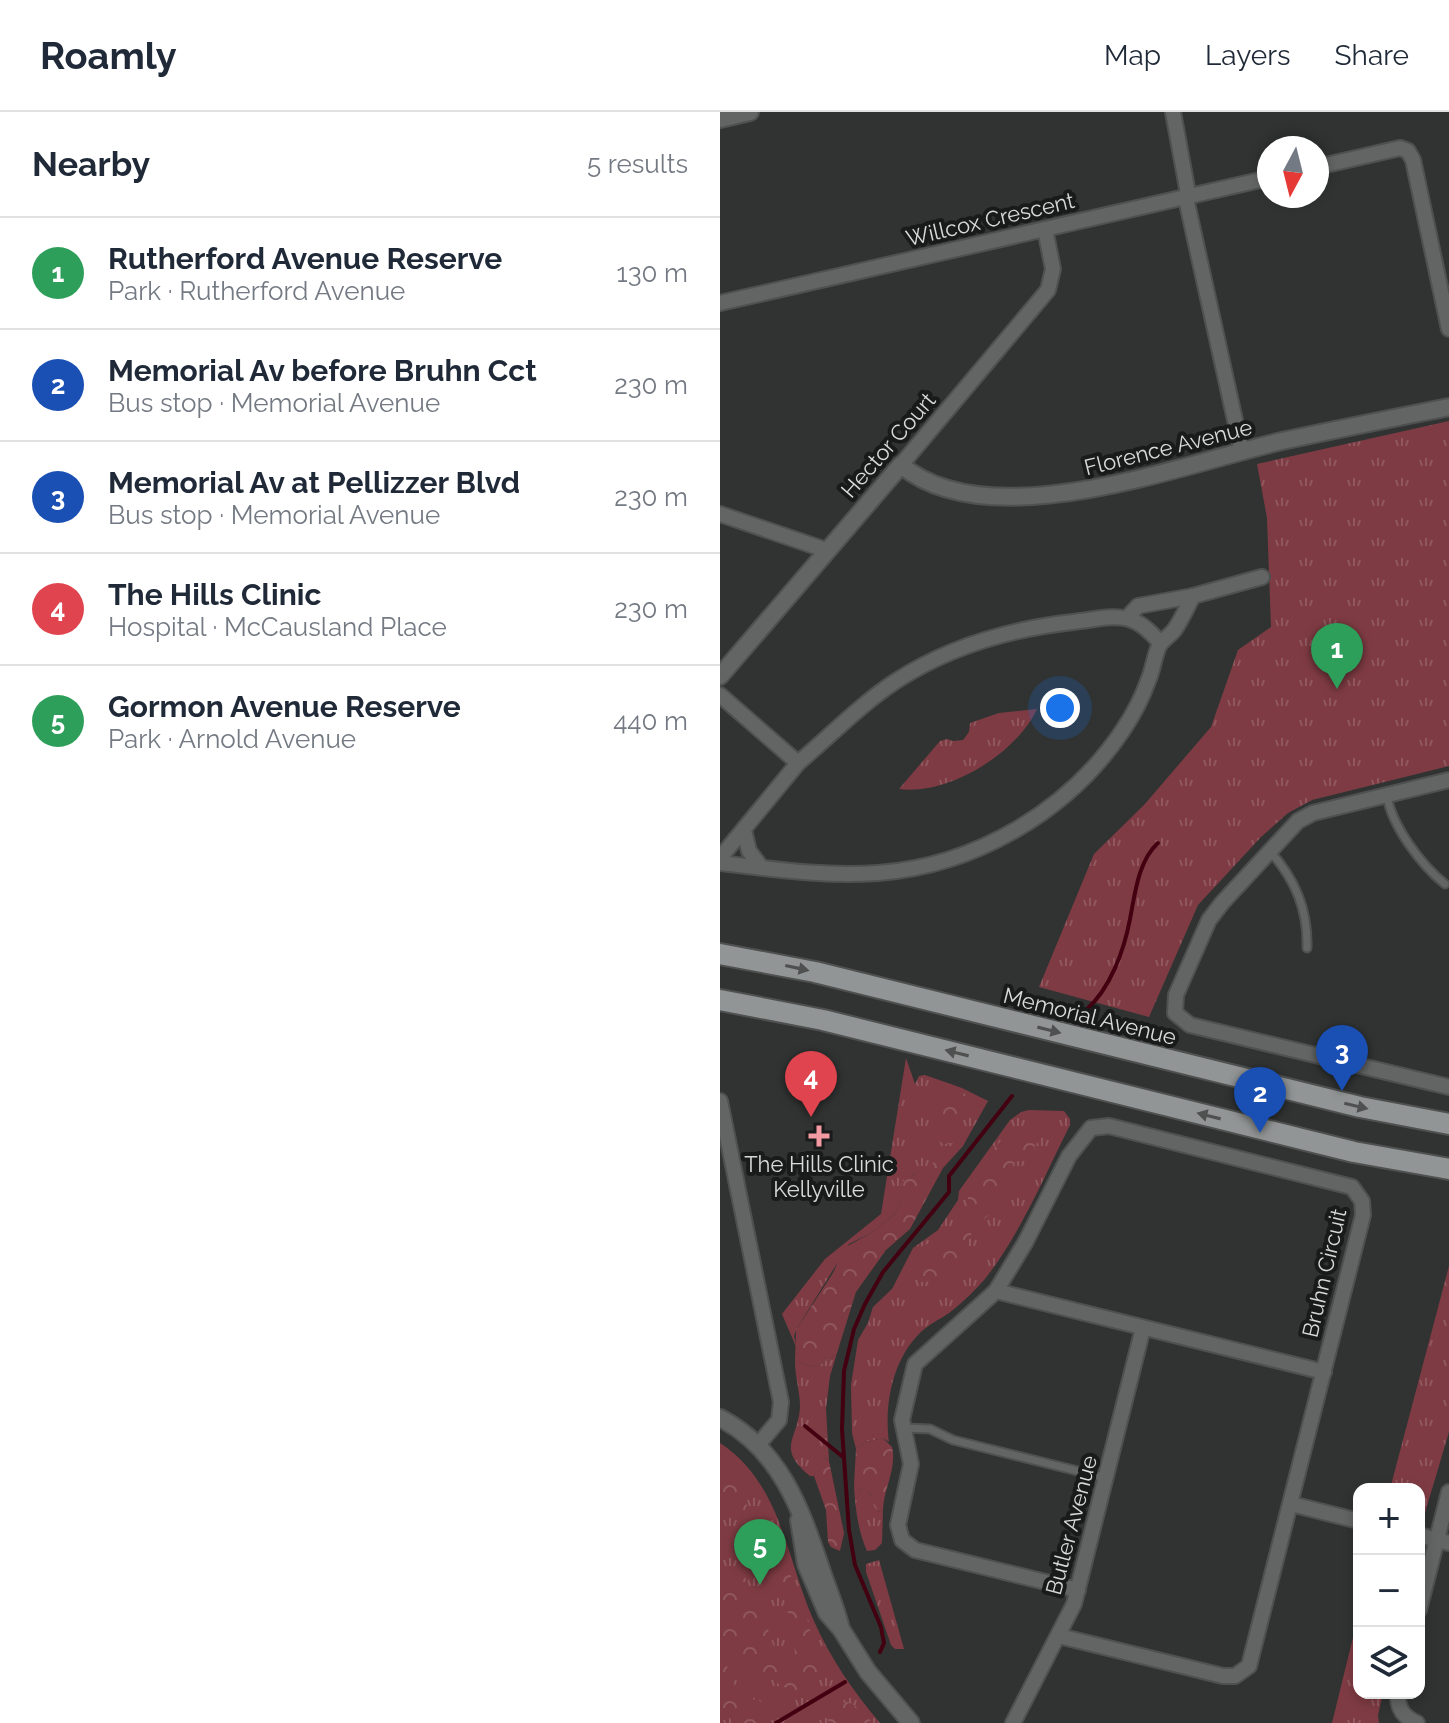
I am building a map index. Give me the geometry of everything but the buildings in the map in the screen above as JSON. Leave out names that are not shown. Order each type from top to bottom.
[{"type":"main road","name":"Memorial Avenue","points":[[720,954],[815,972],[1360,1107],[1449,1124]]},
{"type":"main road","points":[[720,1000],[823,1020],[1354,1152],[1449,1169]]},
{"type":"street","points":[[720,119],[750,112]]},
{"type":"street","points":[[1173,112],[1187,197],[1242,452]]},
{"type":"street","points":[[1329,164],[1400,148],[1408,151],[1413,160],[1449,329]]},
{"type":"street","name":"Willcox Crescent","points":[[720,303],[1257,181]]},
{"type":"street","name":"Hector Court","points":[[720,676],[1048,290],[1053,269],[1045,229]]},
{"type":"street","name":"Florence Avenue","points":[[901,465],[928,482],[963,492],[1005,497],[1053,496],[1172,471],[1281,441],[1449,407]]},
{"type":"street","points":[[720,514],[826,550]]},
{"type":"street","points":[[1128,617],[1138,606],[1193,596],[1262,577]]},
{"type":"street","points":[[1160,643],[1146,625],[1128,617],[1030,627],[952,651],[895,681],[798,763],[720,860],[830,873],[878,873],[923,868],[1015,831],[1054,805],[1105,753],[1137,706],[1149,681],[1160,643],[1174,631],[1193,596]]},
{"type":"street","points":[[720,695],[798,763]]},
{"type":"street","points":[[1449,780],[1313,813],[1298,821],[1209,920],[1176,995],[1175,1013],[1190,1025],[1449,1087]]},
{"type":"street","points":[[744,830],[749,851],[761,867]]},
{"type":"street","points":[[720,1101],[781,1402],[779,1420],[758,1445]]},
{"type":"street","name":"Bruhn Circuit","points":[[1059,1636],[1223,1676],[1241,1674],[1249,1666],[1363,1215],[1362,1201],[1356,1191],[1347,1185],[1109,1126],[1097,1126],[1087,1132],[1069,1156],[1025,1243],[996,1291],[915,1364],[903,1409],[903,1428],[911,1459],[898,1525],[899,1536],[905,1545],[1078,1590]]},
{"type":"street","points":[[996,1291],[1324,1372]]},
{"type":"street","name":"Butler Avenue","points":[[1013,1723],[1059,1636],[1078,1590],[1143,1328]]},
{"type":"street","points":[[720,1418],[758,1445],[780,1471],[799,1510],[801,1540],[809,1572],[827,1613],[868,1672],[911,1723]]},
{"type":"street","points":[[1425,1593],[1443,1541],[1449,1492]]},
{"type":"street","points":[[1291,1504],[1353,1520]]},
{"type":"street","points":[[1398,1699],[1403,1715],[1417,1723]]},
{"type":"lane","points":[[1387,796],[1389,810],[1426,868],[1445,884]]},
{"type":"lane","points":[[1269,850],[1293,879],[1300,894],[1307,925],[1307,948]]},
{"type":"lane","points":[[903,1428],[930,1429],[953,1440],[1106,1478]]},
{"type":"green space","points":[[1449,421],[1449,766],[1312,800],[1288,813],[1261,837],[1198,905],[1149,1017],[1039,987],[1094,854],[1144,805],[1211,727],[1238,650],[1271,627],[1267,518],[1257,464]]},
{"type":"green space","points":[[1037,709],[1014,741],[979,768],[938,786],[899,789],[940,741],[963,740],[969,732],[970,723],[999,713]]},
{"type":"green space","points":[[906,1058],[915,1084],[919,1076],[925,1075],[988,1101],[963,1146],[943,1168],[941,1162],[911,1176],[895,1214],[871,1233],[849,1244],[796,1330],[797,1349],[782,1314],[825,1259],[881,1214]]},
{"type":"green space","points":[[941,1086],[967,1094],[969,1102],[956,1124],[953,1144],[943,1144],[936,1137],[943,1114],[934,1105]]},
{"type":"green space","points":[[1029,1110],[1064,1111],[1070,1119],[1070,1125],[1032,1202],[1012,1240],[984,1280],[954,1309],[922,1331],[902,1357],[889,1399],[889,1442],[883,1438],[866,1442],[856,1449],[852,1433],[851,1385],[858,1340],[873,1307],[892,1289],[913,1248],[938,1230],[958,1200],[959,1191],[1010,1120]]},
{"type":"green space","points":[[1041,1126],[1041,1138],[1034,1147],[1043,1163],[1040,1168],[1034,1170],[1024,1161],[1018,1161],[1008,1168],[1010,1180],[1006,1185],[989,1191],[988,1197],[998,1202],[994,1211],[970,1230],[972,1238],[967,1240],[969,1251],[965,1257],[941,1277],[920,1282],[926,1262],[920,1247],[932,1242],[943,1244],[962,1225],[968,1213],[968,1195],[986,1179],[985,1163],[991,1151],[1005,1137],[1020,1137]]},
{"type":"green space","points":[[936,1161],[942,1162],[943,1168],[910,1229],[886,1250],[856,1292],[837,1353],[815,1367],[795,1361],[796,1330],[833,1273],[844,1248],[871,1233],[895,1214],[902,1182]]},
{"type":"green space","points":[[1449,1266],[1449,1432],[1425,1513],[1425,1483],[1392,1483]]},
{"type":"green space","points":[[837,1353],[830,1376],[826,1409],[829,1461],[824,1457],[817,1465],[814,1476],[810,1476],[799,1466],[791,1450],[800,1406],[795,1361],[815,1367]]},
{"type":"green space","points":[[883,1438],[892,1447],[893,1463],[883,1510],[878,1512],[871,1501],[872,1496],[854,1485],[856,1449],[866,1442]]},
{"type":"green space","points":[[720,1443],[740,1460],[769,1500],[813,1619],[843,1674],[880,1723],[720,1723]]},
{"type":"green space","points":[[817,1457],[829,1461],[844,1533],[840,1551],[828,1542],[826,1510],[814,1476]]},
{"type":"green space","points":[[730,1467],[741,1481],[749,1515],[720,1511],[720,1468]]},
{"type":"green space","points":[[854,1485],[872,1496],[878,1512],[883,1510],[882,1543],[875,1550],[867,1551],[861,1535]]},
{"type":"green space","points":[[762,1513],[781,1535],[795,1593],[805,1611],[825,1669],[816,1684],[799,1692],[781,1686],[761,1670],[739,1667],[729,1653],[726,1664],[740,1698],[759,1700],[762,1706],[758,1723],[732,1723],[727,1711],[722,1712],[720,1708],[720,1589],[724,1586],[726,1575],[731,1571],[745,1578],[776,1649],[782,1656],[795,1654],[789,1618],[776,1578],[764,1558],[742,1545],[743,1527],[753,1521],[759,1523]]},
{"type":"green space","points":[[879,1560],[904,1649],[895,1649],[891,1645],[866,1572],[866,1564]]},
{"type":"green space","points":[[1353,1637],[1353,1699],[1382,1699],[1379,1723],[1332,1723]]},
{"type":"green space","points":[[847,1702],[873,1723],[828,1723],[827,1713],[836,1705]]},
{"type":"waterway","points":[[1086,1010],[1115,969],[1142,868],[1158,843]]},
{"type":"waterway","points":[[880,1652],[884,1643],[881,1627],[855,1565],[849,1530],[842,1429],[844,1371],[854,1329],[883,1272],[949,1192],[949,1176],[1012,1096]]},
{"type":"waterway","points":[[805,1426],[843,1457]]},
{"type":"waterway","points":[[776,1723],[845,1682]]},
{"type":"place","name":"Rutherford Avenue Reserve","points":[[1337,689]]},
{"type":"place","name":"Memorial Av at Pellizzer Blvd","points":[[1342,1091]]},
{"type":"place","name":"The Hills Clinic","points":[[811,1117]]},
{"type":"place","name":"Memorial Av before Bruhn Cct","points":[[1260,1133]]},
{"type":"place","name":"The Hills Clinic Kellyville","points":[[819,1136]]},
{"type":"place","name":"Gormon Avenue Reserve","points":[[760,1585]]}]
